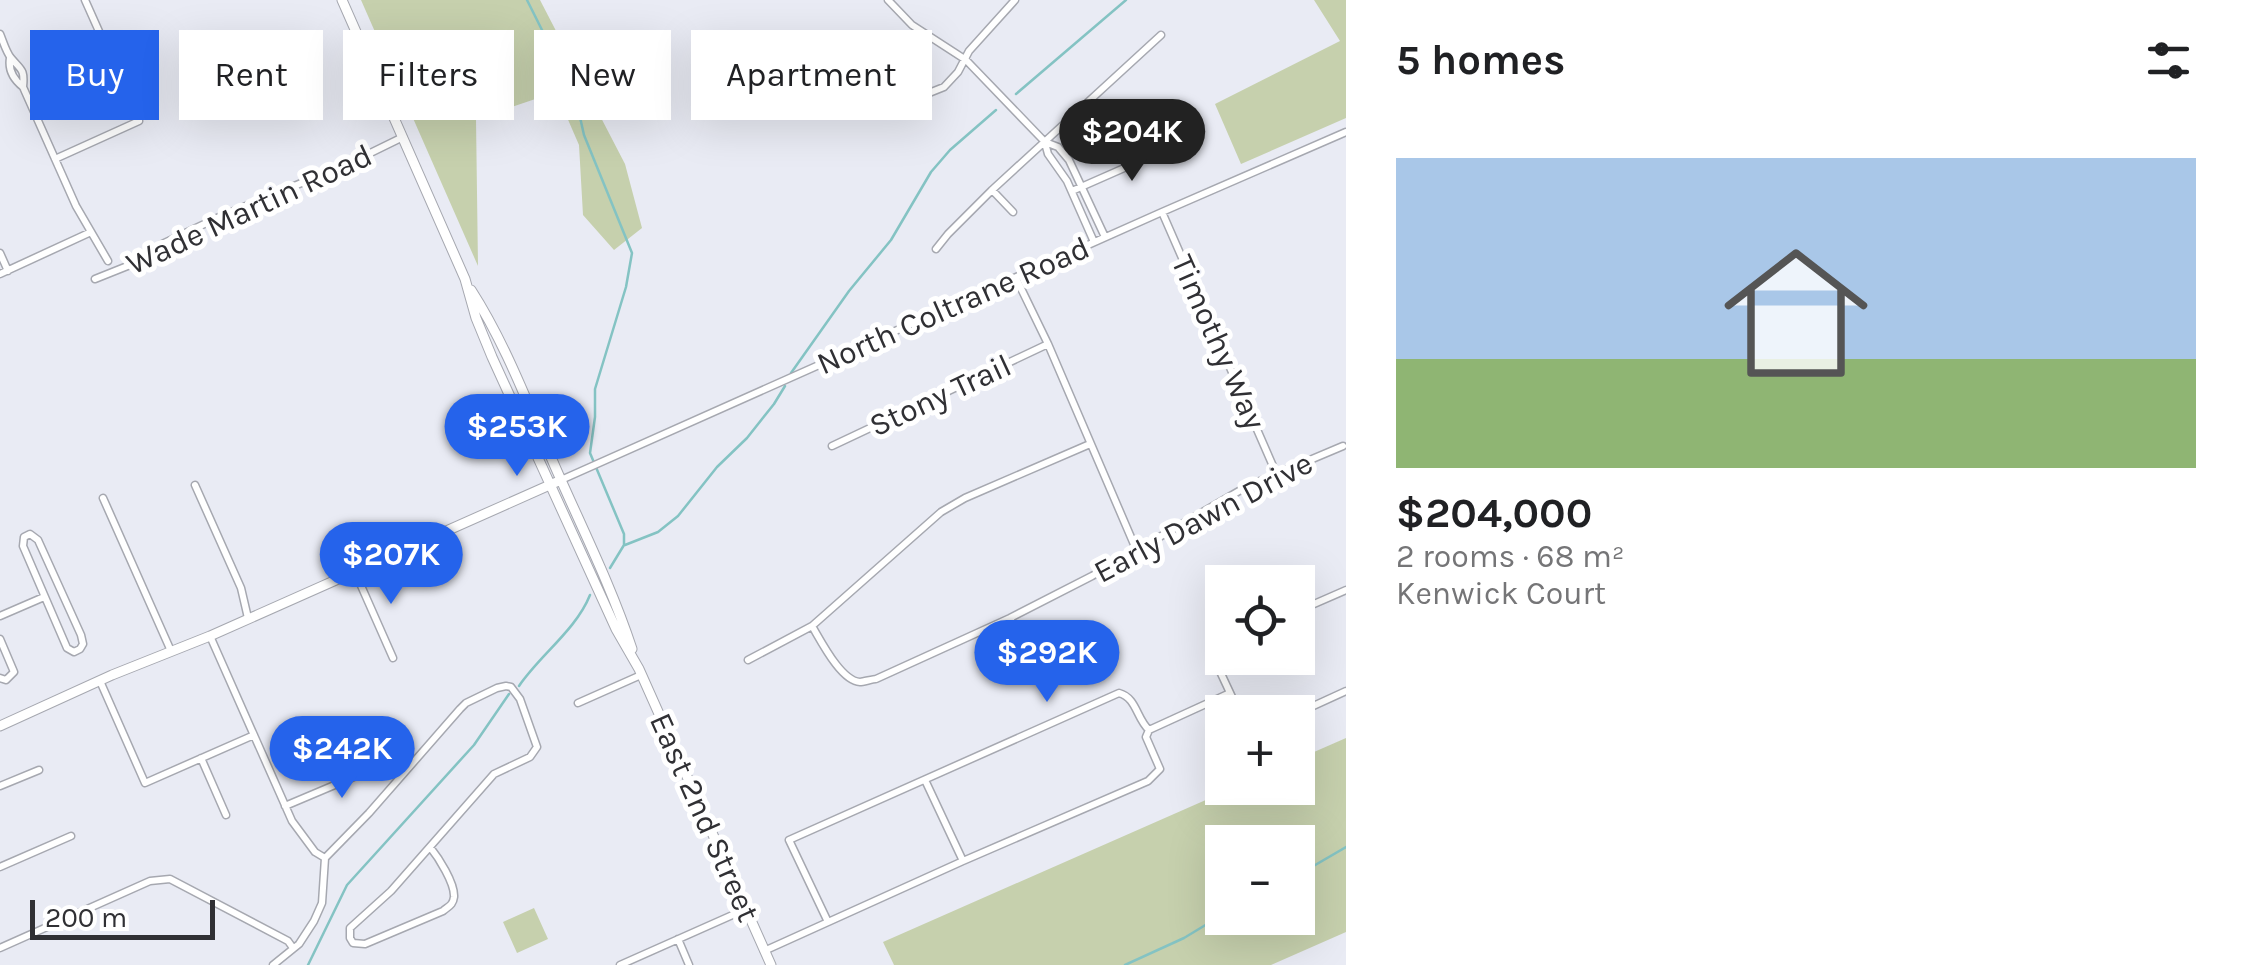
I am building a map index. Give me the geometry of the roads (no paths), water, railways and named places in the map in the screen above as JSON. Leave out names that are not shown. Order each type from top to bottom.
[{"type":"main road","name":"East 2nd Street","points":[[342,0],[465,279],[492,357],[616,629],[640,672]]},
{"type":"main road","name":"East 2nd Street","points":[[465,279],[486,313],[520,386],[602,572],[640,672],[771,965]]},
{"type":"main road","points":[[492,357],[520,386]]},
{"type":"main road","points":[[0,726],[561,480]]},
{"type":"street","points":[[55,159],[139,122],[85,0]]},
{"type":"street","points":[[890,3],[902,0]]},
{"type":"street","points":[[932,92],[958,72],[969,50],[1015,0]]},
{"type":"street","points":[[890,3],[912,25],[966,60],[1045,142],[1058,147],[1074,170],[1106,237]]},
{"type":"street","points":[[0,34],[16,82],[23,88],[76,206],[108,261]]},
{"type":"street","points":[[936,249],[992,190],[1161,35]]},
{"type":"street","name":"North Coltrane Road","points":[[561,480],[1346,132]]},
{"type":"street","name":"Wade Martin Road","points":[[95,279],[145,259],[160,244],[403,137]]},
{"type":"street","points":[[1072,192],[1156,154],[1172,141]]},
{"type":"street","points":[[1045,142],[1094,242]]},
{"type":"street","points":[[992,190],[1013,212]]},
{"type":"street","name":"Timothy Way","points":[[1162,212],[1276,473]]},
{"type":"street","points":[[0,252],[4,272],[92,232]]},
{"type":"street","points":[[1016,278],[1136,549]]},
{"type":"street","name":"Stony Trail","points":[[832,446],[1048,344]]},
{"type":"street","points":[[748,660],[812,626],[940,512],[1090,444]]},
{"type":"street","name":"Early Dawn Drive","points":[[812,626],[834,662],[850,679],[858,682],[876,678],[1092,576],[1276,473],[1344,446]]},
{"type":"street","points":[[195,485],[241,588],[248,618]]},
{"type":"street","points":[[103,498],[171,651]]},
{"type":"street","points":[[30,534],[38,540],[81,636],[83,644],[79,650],[67,648],[44,597],[23,546],[24,537],[30,534]]},
{"type":"street","points":[[355,571],[393,658]]},
{"type":"street","points":[[1315,604],[1346,590]]},
{"type":"street","points":[[0,616],[44,597]]},
{"type":"street","points":[[1010,618],[1034,673]]},
{"type":"street","points":[[210,636],[302,837],[326,858]]},
{"type":"street","points":[[0,640],[14,672],[6,680],[0,678]]},
{"type":"street","points":[[578,703],[640,672]]},
{"type":"street","points":[[1222,675],[1231,695]]},
{"type":"street","points":[[100,680],[145,783],[254,735]]},
{"type":"street","points":[[273,965],[305,937],[322,903],[326,858],[466,703],[498,688],[511,687],[520,699],[537,747],[530,757],[494,774],[382,900],[350,928],[352,943],[366,944],[450,905],[453,891],[430,847]]},
{"type":"street","points":[[1315,705],[1346,691]]},
{"type":"street","points":[[828,922],[790,840],[1119,692],[1130,698],[1149,730]]},
{"type":"street","points":[[764,951],[1148,780],[1160,769],[1146,737],[1149,730],[1230,692]]},
{"type":"street","points":[[201,758],[226,815]]},
{"type":"street","points":[[286,806],[378,764],[386,762],[401,774]]},
{"type":"street","points":[[0,786],[39,770]]},
{"type":"street","points":[[924,780],[963,861]]},
{"type":"street","points":[[0,868],[71,836]]},
{"type":"street","points":[[0,948],[162,878],[241,916],[293,948]]},
{"type":"street","points":[[620,965],[746,909]]},
{"type":"street","points":[[678,940],[689,965]]},
{"type":"waterway","points":[[527,0],[571,88],[584,135],[632,253],[626,287],[595,389],[590,453],[624,534],[624,545],[610,568]]},
{"type":"waterway","points":[[1016,94],[1126,0]]},
{"type":"waterway","points":[[791,373],[891,240],[931,172],[996,110]]},
{"type":"waterway","points":[[625,545],[658,532],[678,516],[717,467],[747,438],[785,386]]},
{"type":"waterway","points":[[519,686],[576,620],[590,595]]},
{"type":"waterway","points":[[308,965],[347,885],[474,745],[509,694]]},
{"type":"waterway","points":[[1315,865],[1346,847]]},
{"type":"waterway","points":[[1125,965],[1205,925]]}]
